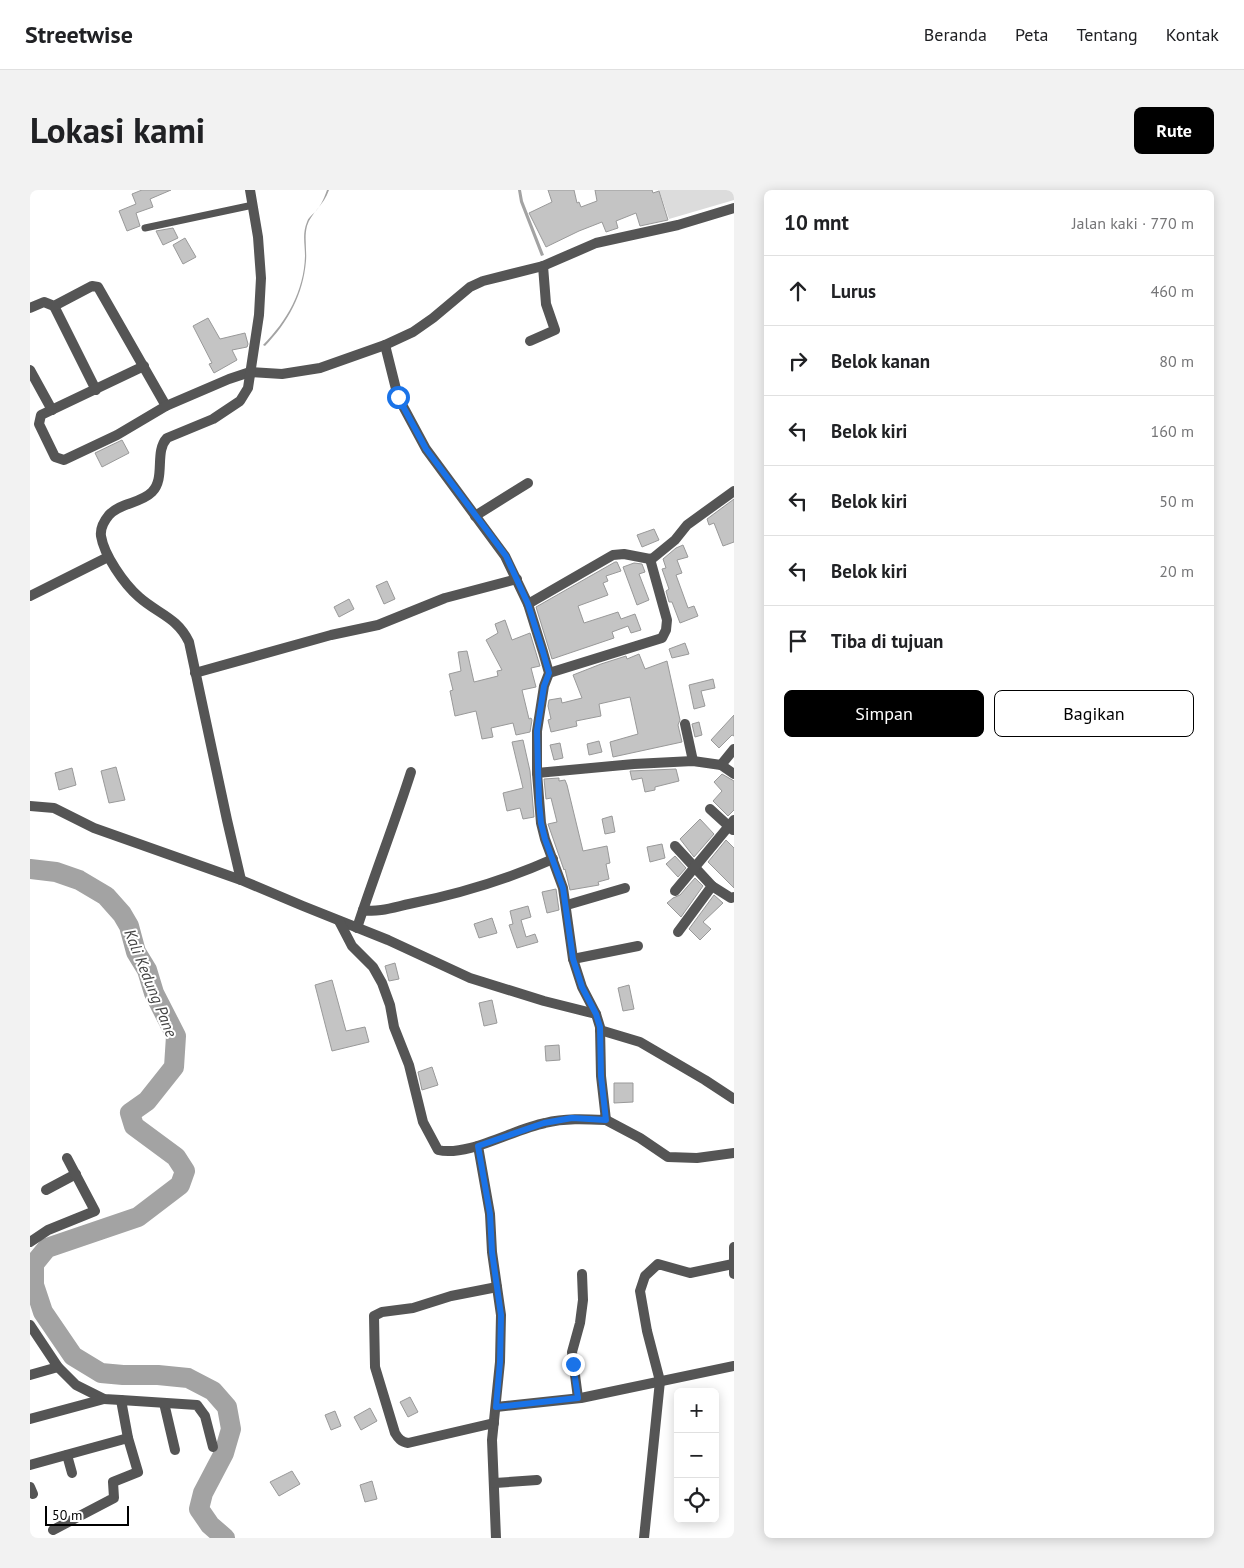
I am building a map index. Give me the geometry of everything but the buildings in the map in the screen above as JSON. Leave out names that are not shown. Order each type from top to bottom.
[{"type":"street","points":[[241,880],[194,673],[190,647],[184,631],[176,621],[161,614],[138,596],[108,557],[101,536],[101,530],[110,514],[123,504],[146,497],[154,491],[158,482],[162,443],[167,438],[213,420],[240,401],[248,388],[259,315],[261,278],[258,237],[250,190]]},
{"type":"street","points":[[144,366],[41,415],[39,424],[55,456],[64,460],[117,435],[166,406],[228,379],[250,372],[282,374],[320,368],[385,345],[413,332],[470,287],[484,281],[543,266],[596,243],[678,225],[734,208]]},
{"type":"street","points":[[530,341],[555,330],[546,304],[543,266]]},
{"type":"street","points":[[54,306],[92,286],[98,287],[166,406]]},
{"type":"street","points":[[30,308],[44,302],[54,306],[96,390]]},
{"type":"street","points":[[385,345],[398,397],[426,449],[506,556],[528,604],[549,673],[544,686],[537,731],[537,773],[541,823],[563,888],[567,905],[573,959],[582,987],[598,1022],[606,1120]]},
{"type":"street","points":[[30,370],[52,410]]},
{"type":"street","points":[[475,516],[528,483]]},
{"type":"street","points":[[528,604],[613,555],[624,554],[650,559],[666,549],[687,525],[734,491]]},
{"type":"street","points":[[30,596],[108,557]]},
{"type":"street","points":[[549,673],[662,638],[666,630],[667,620],[650,559]]},
{"type":"street","points":[[194,673],[331,635],[378,625],[446,598],[517,578]]},
{"type":"street","points":[[685,724],[693,761]]},
{"type":"street","points":[[720,765],[734,749]]},
{"type":"street","points":[[537,773],[634,764],[693,761],[720,765],[734,774]]},
{"type":"street","points":[[356,928],[394,825],[411,772]]},
{"type":"street","points":[[30,806],[54,808],[94,828],[241,880],[388,940],[470,978],[544,1001],[598,1022],[640,1042],[734,1099]]},
{"type":"street","points":[[675,892],[732,825],[710,809]]},
{"type":"street","points":[[675,846],[696,866],[712,886],[731,898],[734,896]]},
{"type":"street","points":[[363,910],[372,911],[391,908],[449,896],[497,882],[553,859]]},
{"type":"street","points":[[678,932],[712,886]]},
{"type":"street","points":[[567,905],[625,888]]},
{"type":"street","points":[[342,922],[352,946],[373,967],[382,983],[390,1005],[394,1027],[409,1065],[423,1122],[436,1148],[440,1151],[454,1151],[478,1146],[544,1123],[572,1118],[606,1120],[640,1138],[668,1157],[697,1158],[734,1153]]},
{"type":"street","points":[[573,959],[638,946]]},
{"type":"street","points":[[478,1146],[490,1214],[492,1252],[501,1315],[500,1362],[492,1440],[496,1538]]},
{"type":"street","points":[[30,1242],[48,1230],[95,1211],[67,1158]]},
{"type":"street","points":[[46,1190],[76,1174]]},
{"type":"street","points":[[644,1538],[660,1381],[643,1315],[640,1291],[646,1276],[658,1264],[687,1272],[733,1269],[734,1247]]},
{"type":"street","points":[[578,1398],[572,1352],[584,1300],[582,1274]]},
{"type":"street","points":[[494,1423],[408,1443],[398,1438],[375,1367],[374,1316],[382,1312],[406,1309],[451,1296],[497,1287]]},
{"type":"street","points":[[30,1327],[58,1367],[76,1385],[104,1399]]},
{"type":"street","points":[[496,1407],[578,1398],[734,1366]]},
{"type":"street","points":[[30,1375],[58,1367]]},
{"type":"street","points":[[30,1419],[104,1399],[197,1405],[205,1416],[213,1447]]},
{"type":"street","points":[[53,1530],[114,1498],[113,1482],[138,1472],[128,1438],[121,1400]]},
{"type":"street","points":[[164,1403],[175,1450]]},
{"type":"street","points":[[30,1465],[128,1438]]},
{"type":"street","points":[[67,1455],[72,1473]]},
{"type":"street","points":[[494,1483],[537,1480]]},
{"type":"lane","points":[[146,228],[253,205]]},
{"type":"shaded area","points":[[327,190],[329,190],[324,200],[318,208]]},
{"type":"shaded area","points":[[518,190],[521,190],[523,201],[544,255],[541,256],[520,202]]},
{"type":"shaded area","points":[[659,190],[734,190],[734,200],[669,219]]},
{"type":"shaded area","points":[[316,211],[307,226],[306,261],[298,297],[281,327],[265,346],[263,345],[287,316],[298,293],[304,269],[305,226],[309,218]]},
{"type":"waterway","name":"Kali Kedung Pane","points":[[30,869],[56,872],[79,880],[106,896],[122,914],[129,926],[136,952],[147,970],[154,993],[176,1036],[174,1067],[147,1101],[130,1113],[134,1126],[176,1157],[185,1171],[180,1185],[138,1217],[47,1248],[34,1264],[34,1285],[43,1312],[73,1356],[101,1373],[188,1378],[213,1391],[227,1407],[231,1429],[224,1453],[203,1493],[199,1509],[210,1525],[225,1538]]},
{"type":"route","points":[[398,397],[426,449],[506,556],[528,604],[549,673],[544,686],[537,731],[537,773],[541,823],[563,888],[567,905],[573,959],[582,987],[597,1017],[600,1030],[601,1076],[606,1120],[572,1118],[544,1123],[504,1135],[478,1146],[486,1184],[492,1252],[501,1315],[500,1362],[496,1407],[578,1398],[573,1364]]}]
